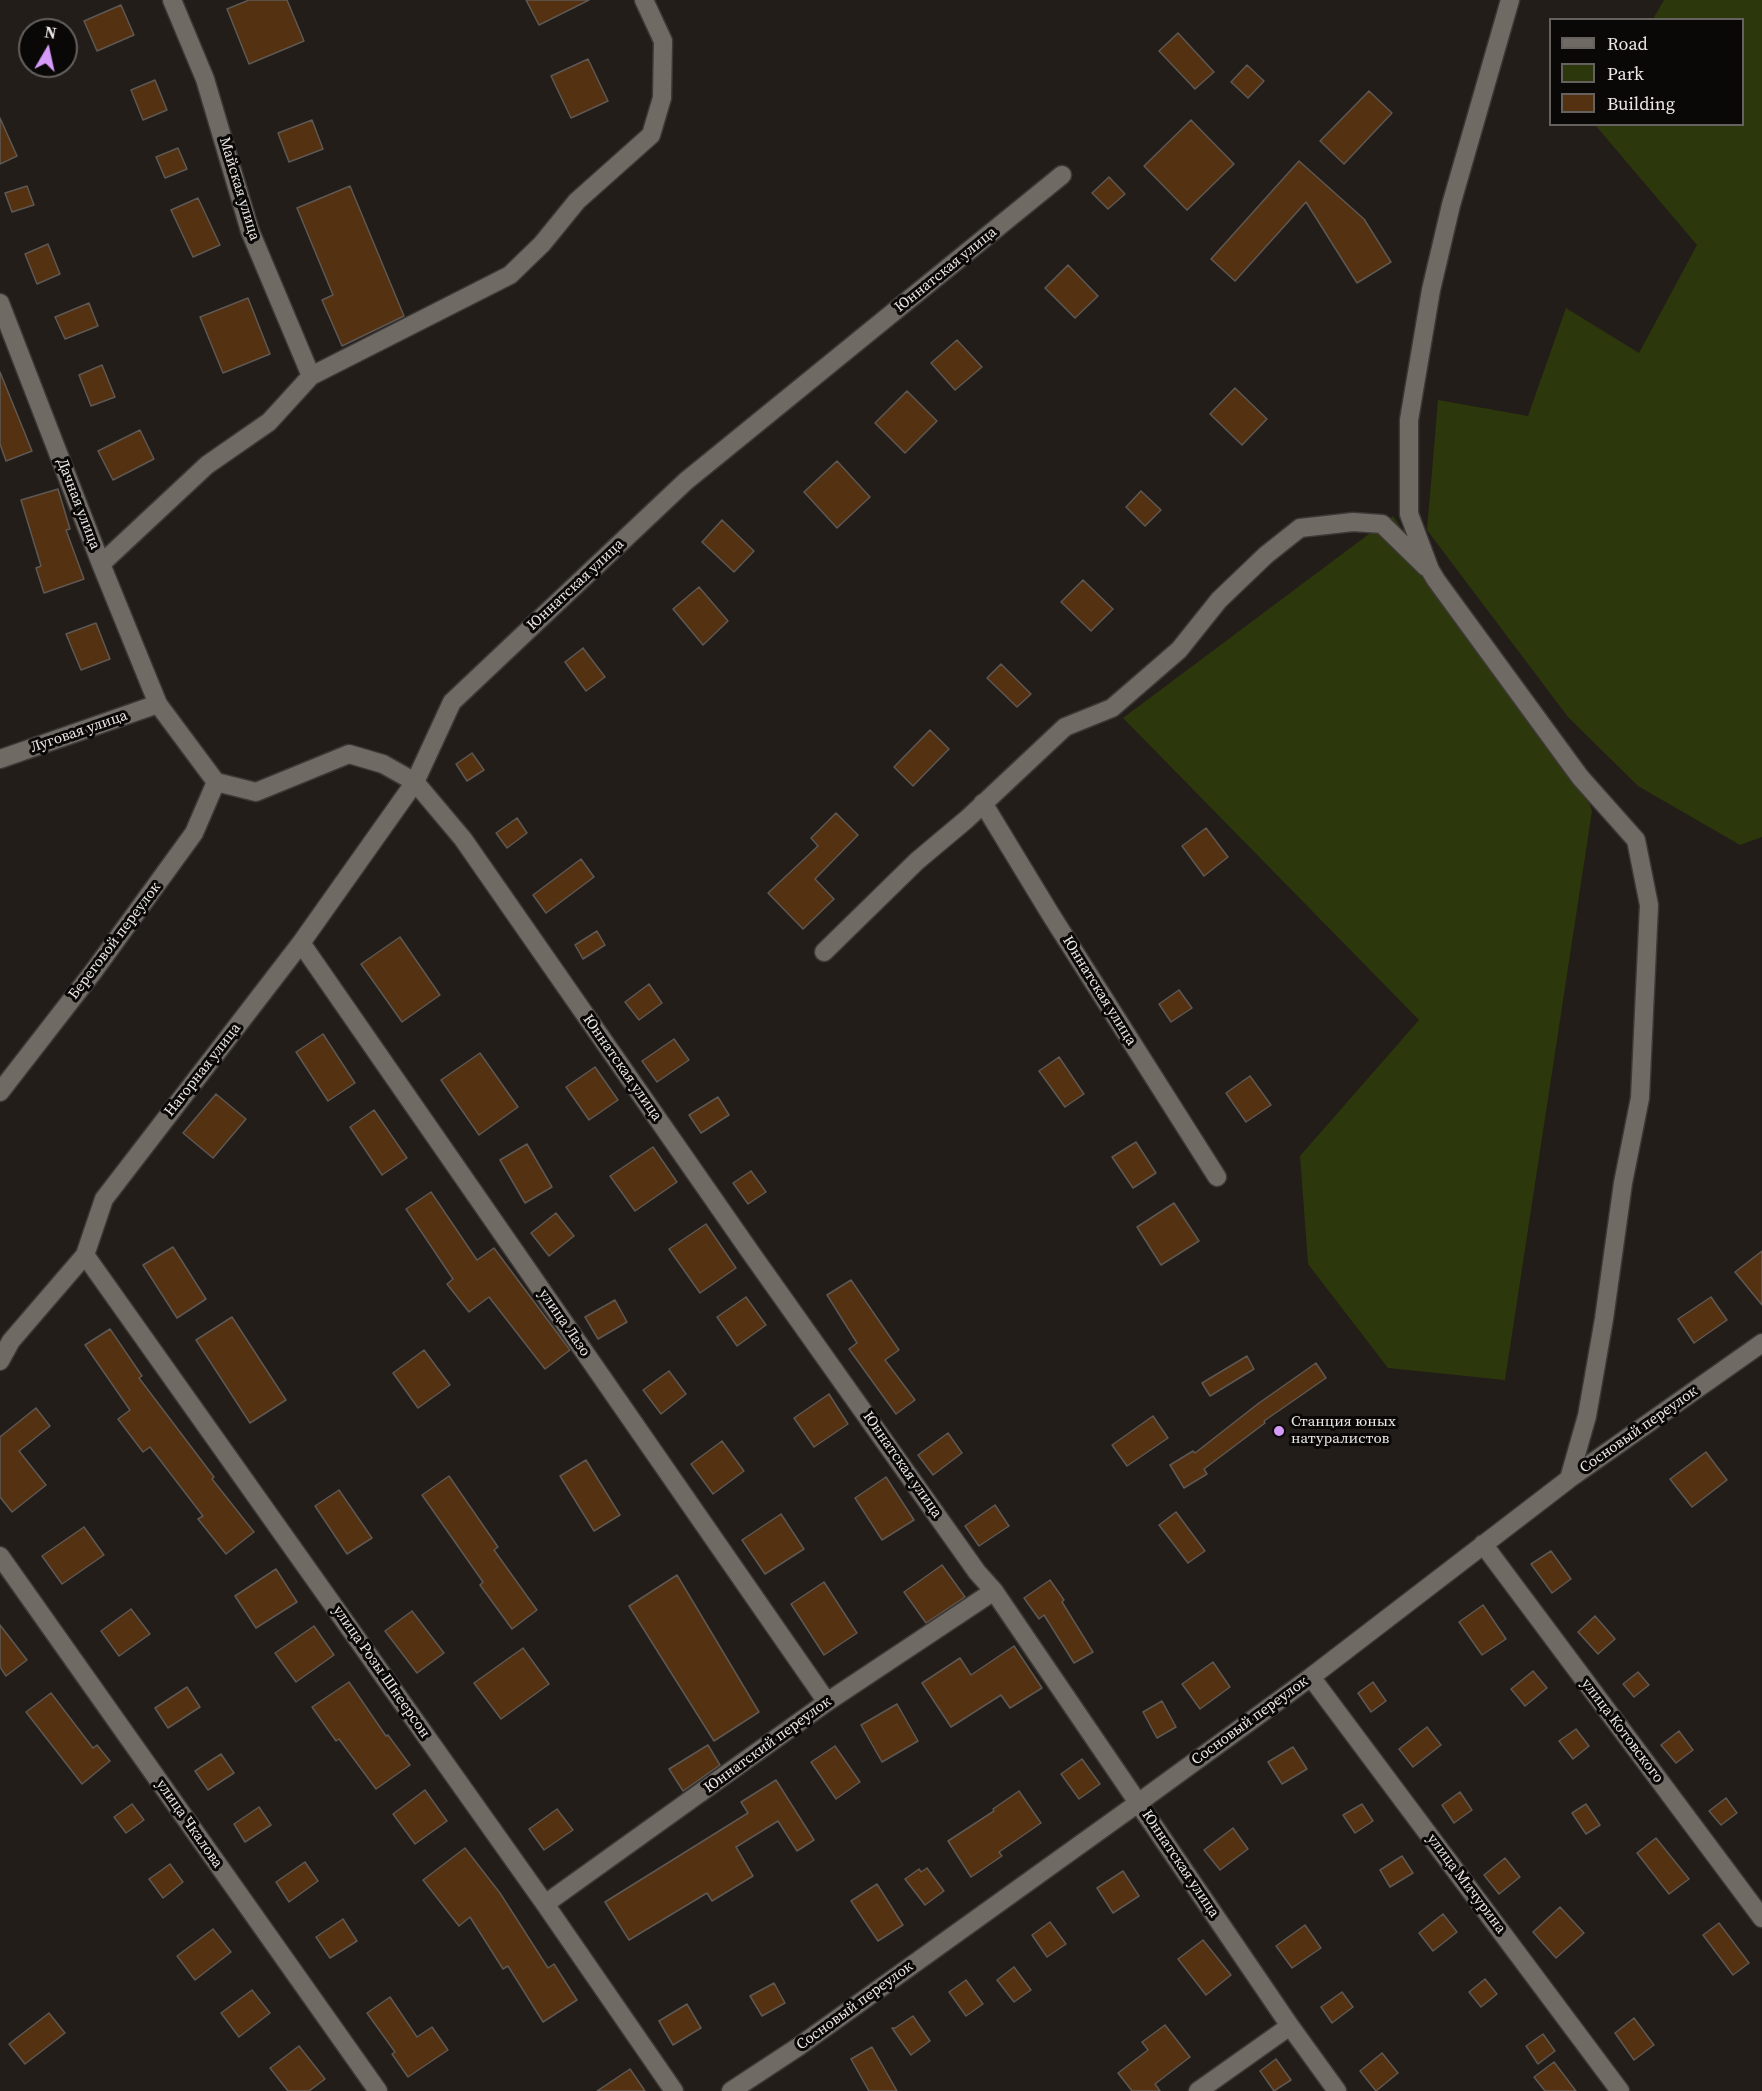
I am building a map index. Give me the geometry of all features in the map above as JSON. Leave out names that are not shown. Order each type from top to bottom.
[{"type":"street","name":"Майская улица","points":[[172,0],[205,79],[250,231],[312,376]]},
{"type":"street","points":[[101,564],[207,465],[268,422],[312,376],[510,275],[542,244],[577,201],[651,135],[662,98],[663,41],[644,0]]},
{"type":"street","points":[[1430,570],[1409,514],[1409,420],[1431,290],[1450,205],[1510,0]]},
{"type":"street","name":"Юннатская улица","points":[[1062,175],[686,481],[452,702],[415,782],[463,839],[758,1262],[970,1562],[994,1591],[1290,2026],[1337,2091]]},
{"type":"street","name":"Дачная улица","points":[[0,303],[158,704],[216,782]]},
{"type":"street","points":[[824,952],[917,861],[1065,727],[1112,708],[1179,650],[1220,600],[1266,555],[1300,528],[1353,522],[1382,524],[1430,570],[1580,777],[1636,840],[1649,905],[1640,1098],[1623,1183],[1604,1319],[1587,1416],[1569,1479]]},
{"type":"street","name":"Луговая улица","points":[[0,759],[158,704]]},
{"type":"street","points":[[216,782],[256,792],[349,754],[383,764],[415,782]]},
{"type":"street","name":"Береговой переулок","points":[[0,1092],[93,972],[194,833],[216,782]]},
{"type":"street","name":"Нагорная улица","points":[[0,1360],[11,1341],[84,1256],[104,1199],[301,943],[415,782]]},
{"type":"street","name":"Юннатская улица","points":[[983,803],[1217,1177]]},
{"type":"street","name":"улица Лазо","points":[[301,943],[827,1702]]},
{"type":"street","name":"улица Розы Шнеерсон","points":[[84,1256],[545,1904],[674,2091]]},
{"type":"street","name":"Сосновый переулок","points":[[733,2090],[798,2047],[1138,1803],[1311,1677],[1569,1479],[1762,1343]]},
{"type":"street","name":"улица Котовского","points":[[1483,1545],[1762,1918]]},
{"type":"street","name":"улица Чкалова","points":[[0,1556],[378,2091]]},
{"type":"street","name":"Юннатский переулок","points":[[545,1904],[827,1702],[994,1591]]},
{"type":"street","name":"улица Мичурина","points":[[1311,1677],[1620,2091]]},
{"type":"street","points":[[1198,2091],[1290,2026]]},
{"type":"green space","points":[[1664,0],[1762,0],[1762,837],[1740,845],[1638,786],[1568,717],[1427,530],[1438,400],[1528,416],[1566,308],[1639,353],[1697,245],[1596,126],[1744,126],[1744,18],[1654,18]]},
{"type":"green space","points":[[1393,516],[1436,580],[1580,777],[1592,811],[1505,1380],[1388,1368],[1308,1264],[1300,1156],[1419,1020],[1123,718]]},
{"type":"building","points":[[249,0],[287,0],[304,41],[249,64],[227,9]]},
{"type":"building","points":[[526,0],[589,0],[539,25]]},
{"type":"building","points":[[121,5],[134,35],[97,51],[84,21]]},
{"type":"building","points":[[1178,33],[1214,72],[1195,89],[1159,51]]},
{"type":"building","points":[[588,59],[608,101],[571,118],[551,76]]},
{"type":"building","points":[[1247,65],[1264,81],[1248,98],[1231,82]]},
{"type":"building","points":[[155,80],[167,110],[143,120],[131,90]]},
{"type":"building","points":[[1369,91],[1392,113],[1344,164],[1320,141]]},
{"type":"building","points":[[0,118],[17,156],[0,164]]},
{"type":"building","points":[[312,120],[323,149],[289,162],[278,133]]},
{"type":"building","points":[[1191,120],[1234,164],[1187,210],[1144,166]]},
{"type":"building","points":[[178,148],[187,169],[165,178],[156,157]]},
{"type":"building","points":[[1299,161],[1364,219],[1391,262],[1357,283],[1306,202],[1235,281],[1211,259]]},
{"type":"building","points":[[1109,177],[1125,194],[1108,209],[1092,193]]},
{"type":"building","points":[[27,186],[34,205],[12,212],[5,193]]},
{"type":"building","points":[[350,186],[404,316],[342,346],[322,300],[333,295],[297,208]]},
{"type":"building","points":[[198,198],[220,245],[193,257],[171,210]]},
{"type":"building","points":[[48,244],[60,274],[37,284],[25,254]]},
{"type":"building","points":[[1068,265],[1098,296],[1075,318],[1045,288]]},
{"type":"building","points":[[248,298],[270,354],[223,373],[200,317]]},
{"type":"building","points":[[89,303],[98,326],[65,339],[55,317]]},
{"type":"building","points":[[957,340],[982,367],[955,390],[931,363]]},
{"type":"building","points":[[102,365],[115,397],[91,406],[79,375]]},
{"type":"building","points":[[0,372],[32,451],[6,461],[0,444]]},
{"type":"building","points":[[1235,388],[1267,419],[1242,445],[1210,414]]},
{"type":"building","points":[[907,391],[937,421],[905,453],[875,423]]},
{"type":"building","points":[[140,430],[154,459],[113,480],[98,451]]},
{"type":"building","points":[[837,461],[870,497],[837,528],[804,492]]},
{"type":"building","points":[[58,489],[70,529],[66,530],[84,579],[44,593],[36,568],[41,566],[21,500]]},
{"type":"building","points":[[1141,491],[1161,510],[1145,526],[1126,507]]},
{"type":"building","points":[[722,520],[754,551],[734,572],[702,542]]},
{"type":"building","points":[[1083,580],[1113,609],[1091,631],[1061,602]]},
{"type":"building","points":[[699,587],[728,621],[703,645],[673,609]]},
{"type":"building","points":[[96,623],[110,659],[81,670],[66,634]]},
{"type":"building","points":[[583,648],[605,677],[586,691],[565,662]]},
{"type":"building","points":[[1001,664],[1031,694],[1017,707],[987,678]]},
{"type":"building","points":[[930,730],[949,749],[913,786],[894,767]]},
{"type":"building","points":[[472,753],[484,770],[467,781],[456,764]]},
{"type":"building","points":[[836,813],[858,835],[815,879],[834,899],[803,929],[768,893],[818,846],[811,838]]},
{"type":"building","points":[[517,818],[527,833],[507,848],[496,833]]},
{"type":"building","points":[[1206,828],[1228,857],[1204,876],[1182,846]]},
{"type":"building","points":[[581,859],[594,877],[546,913],[533,895]]},
{"type":"building","points":[[597,931],[605,945],[583,959],[575,945]]},
{"type":"building","points":[[400,937],[440,995],[402,1022],[361,964]]},
{"type":"building","points":[[649,984],[662,1003],[639,1020],[625,1002]]},
{"type":"building","points":[[1179,990],[1192,1008],[1171,1022],[1159,1004]]},
{"type":"building","points":[[323,1034],[355,1083],[328,1101],[296,1052]]},
{"type":"building","points":[[674,1039],[689,1060],[657,1082],[642,1061]]},
{"type":"building","points":[[480,1053],[518,1107],[479,1135],[441,1080]]},
{"type":"building","points":[[1059,1057],[1084,1094],[1065,1107],[1039,1071]]},
{"type":"building","points":[[595,1067],[618,1100],[589,1120],[566,1087]]},
{"type":"building","points":[[1250,1076],[1271,1105],[1246,1122],[1226,1093]]},
{"type":"building","points":[[216,1094],[246,1119],[213,1158],[183,1133]]},
{"type":"building","points":[[718,1097],[729,1115],[701,1133],[689,1115]]},
{"type":"building","points":[[374,1110],[407,1158],[382,1175],[350,1127]]},
{"type":"building","points":[[1136,1142],[1156,1173],[1133,1188],[1112,1157]]},
{"type":"building","points":[[527,1144],[552,1187],[525,1203],[500,1160]]},
{"type":"building","points":[[653,1147],[677,1182],[635,1211],[610,1176]]},
{"type":"building","points":[[751,1171],[766,1192],[748,1204],[733,1183]]},
{"type":"building","points":[[431,1192],[477,1260],[494,1248],[570,1350],[545,1369],[489,1297],[469,1312],[447,1284],[453,1279],[406,1209]]},
{"type":"building","points":[[1174,1203],[1199,1241],[1161,1265],[1137,1227]]},
{"type":"building","points":[[556,1213],[574,1236],[549,1256],[531,1233]]},
{"type":"building","points":[[706,1224],[736,1268],[700,1293],[669,1249]]},
{"type":"building","points":[[173,1247],[206,1299],[177,1318],[143,1265]]},
{"type":"building","points":[[1762,1251],[1762,1305],[1735,1272]]},
{"type":"building","points":[[851,1280],[899,1350],[885,1360],[915,1400],[896,1414],[849,1349],[857,1343],[827,1295]]},
{"type":"building","points":[[746,1297],[766,1325],[737,1346],[717,1317]]},
{"type":"building","points":[[1711,1297],[1727,1320],[1694,1343],[1678,1319]]},
{"type":"building","points":[[615,1300],[627,1322],[598,1339],[585,1317]]},
{"type":"building","points":[[232,1317],[286,1400],[250,1423],[196,1340]]},
{"type":"building","points":[[110,1329],[142,1376],[139,1378],[214,1477],[212,1479],[254,1532],[226,1554],[198,1519],[203,1516],[150,1447],[143,1452],[118,1419],[130,1410],[85,1345]]},
{"type":"building","points":[[424,1350],[450,1385],[418,1408],[393,1373]]},
{"type":"building","points":[[1247,1356],[1254,1369],[1210,1396],[1202,1383]]},
{"type":"building","points":[[1316,1363],[1326,1378],[1264,1421],[1265,1423],[1204,1469],[1207,1474],[1184,1488],[1170,1465],[1193,1451],[1195,1453],[1259,1403]]},
{"type":"building","points":[[669,1371],[686,1394],[661,1414],[643,1390]]},
{"type":"building","points":[[829,1394],[848,1424],[814,1447],[794,1418]]},
{"type":"building","points":[[36,1408],[50,1426],[19,1451],[46,1485],[12,1512],[0,1497],[0,1437]]},
{"type":"building","points":[[1153,1416],[1168,1438],[1127,1466],[1112,1445]]},
{"type":"building","points":[[948,1433],[962,1453],[933,1475],[918,1455]]},
{"type":"building","points":[[722,1441],[744,1471],[713,1494],[691,1464]]},
{"type":"building","points":[[1706,1452],[1727,1480],[1692,1507],[1670,1479]]},
{"type":"building","points":[[586,1460],[620,1515],[594,1531],[560,1476]]},
{"type":"building","points":[[449,1476],[498,1547],[494,1550],[537,1610],[512,1629],[480,1585],[483,1582],[422,1495]]},
{"type":"building","points":[[886,1477],[914,1520],[882,1540],[855,1498]]},
{"type":"building","points":[[339,1490],[372,1538],[347,1554],[315,1506]]},
{"type":"building","points":[[995,1505],[1009,1526],[979,1546],[965,1526]]},
{"type":"building","points":[[1176,1512],[1205,1551],[1188,1563],[1159,1525]]},
{"type":"building","points":[[781,1514],[804,1549],[765,1574],[742,1540]]},
{"type":"building","points":[[84,1527],[104,1555],[62,1584],[42,1556]]},
{"type":"building","points":[[1551,1551],[1571,1579],[1552,1593],[1531,1564]]},
{"type":"building","points":[[942,1565],[965,1597],[926,1623],[904,1592]]},
{"type":"building","points":[[276,1569],[297,1602],[256,1628],[235,1596]]},
{"type":"building","points":[[677,1575],[759,1712],[714,1741],[629,1606]]},
{"type":"building","points":[[1050,1580],[1093,1652],[1074,1663],[1044,1615],[1039,1619],[1024,1598]]},
{"type":"building","points":[[824,1582],[857,1633],[824,1655],[791,1604]]},
{"type":"building","points":[[1483,1605],[1506,1639],[1482,1655],[1459,1622]]},
{"type":"building","points":[[131,1609],[150,1634],[119,1656],[101,1631]]},
{"type":"building","points":[[412,1611],[444,1653],[417,1673],[385,1631]]},
{"type":"building","points":[[1595,1616],[1615,1639],[1598,1654],[1578,1632]]},
{"type":"building","points":[[0,1625],[27,1660],[6,1676],[0,1667]]},
{"type":"building","points":[[314,1626],[334,1655],[296,1682],[275,1653]]},
{"type":"building","points":[[1014,1646],[1042,1688],[1010,1708],[1001,1695],[951,1727],[922,1683],[960,1658],[971,1675]]},
{"type":"building","points":[[523,1648],[549,1684],[501,1719],[474,1683]]},
{"type":"building","points":[[1213,1662],[1230,1687],[1200,1709],[1182,1684]]},
{"type":"building","points":[[1533,1671],[1547,1688],[1525,1706],[1511,1689]]},
{"type":"building","points":[[1638,1672],[1649,1685],[1634,1697],[1623,1684]]},
{"type":"building","points":[[349,1682],[386,1736],[388,1735],[410,1765],[376,1789],[339,1739],[336,1741],[312,1707]]},
{"type":"building","points":[[1373,1682],[1386,1701],[1371,1712],[1358,1693]]},
{"type":"building","points":[[187,1687],[200,1707],[168,1728],[155,1708]]},
{"type":"building","points":[[51,1693],[93,1748],[97,1745],[110,1761],[82,1784],[26,1712]]},
{"type":"building","points":[[1162,1701],[1176,1727],[1157,1738],[1143,1712]]},
{"type":"building","points":[[897,1704],[918,1741],[882,1762],[861,1725]]},
{"type":"building","points":[[1427,1727],[1441,1745],[1413,1767],[1399,1749]]},
{"type":"building","points":[[1576,1729],[1589,1746],[1573,1759],[1559,1741]]},
{"type":"building","points":[[1679,1731],[1693,1750],[1676,1763],[1661,1745]]},
{"type":"building","points":[[708,1745],[720,1765],[683,1791],[669,1769]]},
{"type":"building","points":[[835,1746],[860,1782],[836,1799],[811,1762]]},
{"type":"building","points":[[1293,1747],[1307,1769],[1282,1784],[1268,1762]]},
{"type":"building","points":[[221,1754],[234,1773],[208,1790],[195,1771]]},
{"type":"building","points":[[1082,1759],[1100,1784],[1079,1799],[1061,1774]]},
{"type":"building","points":[[776,1780],[814,1840],[797,1851],[778,1821],[736,1847],[753,1876],[712,1901],[707,1893],[629,1940],[605,1902],[748,1813],[741,1802]]},
{"type":"building","points":[[425,1790],[447,1821],[415,1844],[393,1814]]},
{"type":"building","points":[[1019,1791],[1041,1823],[999,1852],[1002,1856],[971,1877],[948,1841],[994,1811],[993,1809]]},
{"type":"building","points":[[1460,1792],[1472,1810],[1454,1823],[1442,1805]]},
{"type":"building","points":[[1726,1798],[1737,1813],[1721,1825],[1709,1811]]},
{"type":"building","points":[[132,1804],[144,1820],[126,1833],[114,1817]]},
{"type":"building","points":[[1362,1804],[1373,1821],[1355,1833],[1343,1815]]},
{"type":"building","points":[[1586,1804],[1600,1825],[1586,1834],[1572,1813]]},
{"type":"building","points":[[259,1807],[271,1825],[245,1842],[234,1824]]},
{"type":"building","points":[[557,1809],[573,1830],[544,1850],[529,1829]]},
{"type":"building","points":[[1233,1828],[1248,1849],[1220,1870],[1204,1850]]},
{"type":"building","points":[[1656,1838],[1689,1879],[1669,1894],[1637,1853]]},
{"type":"building","points":[[465,1848],[500,1893],[548,1968],[554,1964],[577,2000],[543,2022],[508,1966],[503,1969],[470,1917],[459,1926],[423,1880]]},
{"type":"building","points":[[1402,1856],[1413,1873],[1390,1887],[1380,1870]]},
{"type":"building","points":[[1505,1858],[1520,1877],[1499,1894],[1484,1875]]},
{"type":"building","points":[[305,1862],[318,1881],[289,1902],[276,1882]]},
{"type":"building","points":[[170,1864],[183,1882],[163,1898],[149,1879]]},
{"type":"building","points":[[927,1868],[944,1891],[925,1905],[905,1879],[919,1869],[921,1872]]},
{"type":"building","points":[[1123,1871],[1139,1896],[1113,1913],[1097,1888]]},
{"type":"building","points":[[877,1884],[903,1925],[878,1941],[851,1901]]},
{"type":"building","points":[[1560,1907],[1584,1933],[1556,1958],[1533,1932]]},
{"type":"building","points":[[1443,1914],[1457,1932],[1433,1951],[1419,1933]]},
{"type":"building","points":[[343,1919],[357,1941],[330,1958],[316,1937]]},
{"type":"building","points":[[1050,1922],[1066,1944],[1047,1957],[1032,1935]]},
{"type":"building","points":[[1719,1923],[1749,1963],[1733,1975],[1703,1935]]},
{"type":"building","points":[[1305,1925],[1321,1948],[1292,1968],[1276,1946]]},
{"type":"building","points":[[213,1929],[231,1952],[195,1980],[177,1956]]},
{"type":"building","points":[[1203,1940],[1231,1975],[1206,1995],[1178,1959]]},
{"type":"building","points":[[1014,1967],[1031,1990],[1014,2002],[997,1980]]},
{"type":"building","points":[[1485,1979],[1497,1994],[1481,2007],[1469,1992]]},
{"type":"building","points":[[966,1980],[983,2004],[966,2016],[949,1992]]},
{"type":"building","points":[[774,1983],[785,2003],[762,2016],[750,1996]]},
{"type":"building","points":[[252,1990],[270,2013],[239,2037],[221,2013]]},
{"type":"building","points":[[1342,1992],[1353,2007],[1332,2023],[1321,2007]]},
{"type":"building","points":[[390,1997],[417,2037],[432,2027],[448,2050],[408,2077],[392,2054],[395,2052],[367,2013]]},
{"type":"building","points":[[687,2004],[701,2028],[673,2045],[659,2021]]},
{"type":"building","points":[[49,2013],[65,2033],[25,2064],[9,2044]]},
{"type":"building","points":[[913,2016],[930,2041],[911,2055],[892,2028]]},
{"type":"building","points":[[1634,2018],[1654,2045],[1634,2060],[1615,2033]]},
{"type":"building","points":[[1165,2025],[1190,2057],[1155,2084],[1160,2091],[1132,2091],[1118,2073],[1148,2050],[1142,2042]]},
{"type":"building","points":[[1543,2034],[1555,2051],[1538,2064],[1526,2046]]},
{"type":"building","points":[[299,2046],[325,2079],[309,2091],[288,2091],[270,2068]]},
{"type":"building","points":[[872,2047],[897,2091],[869,2091],[851,2059]]},
{"type":"building","points":[[1382,2053],[1398,2073],[1376,2091],[1360,2071]]},
{"type":"building","points":[[1276,2059],[1291,2080],[1274,2091],[1260,2071]]},
{"type":"building","points":[[1554,2062],[1576,2091],[1545,2091],[1534,2077]]},
{"type":"building","points":[[630,2069],[645,2091],[597,2091]]},
{"type":"place","name":"Станция юных натуралистов","points":[[1279,1431]]}]
